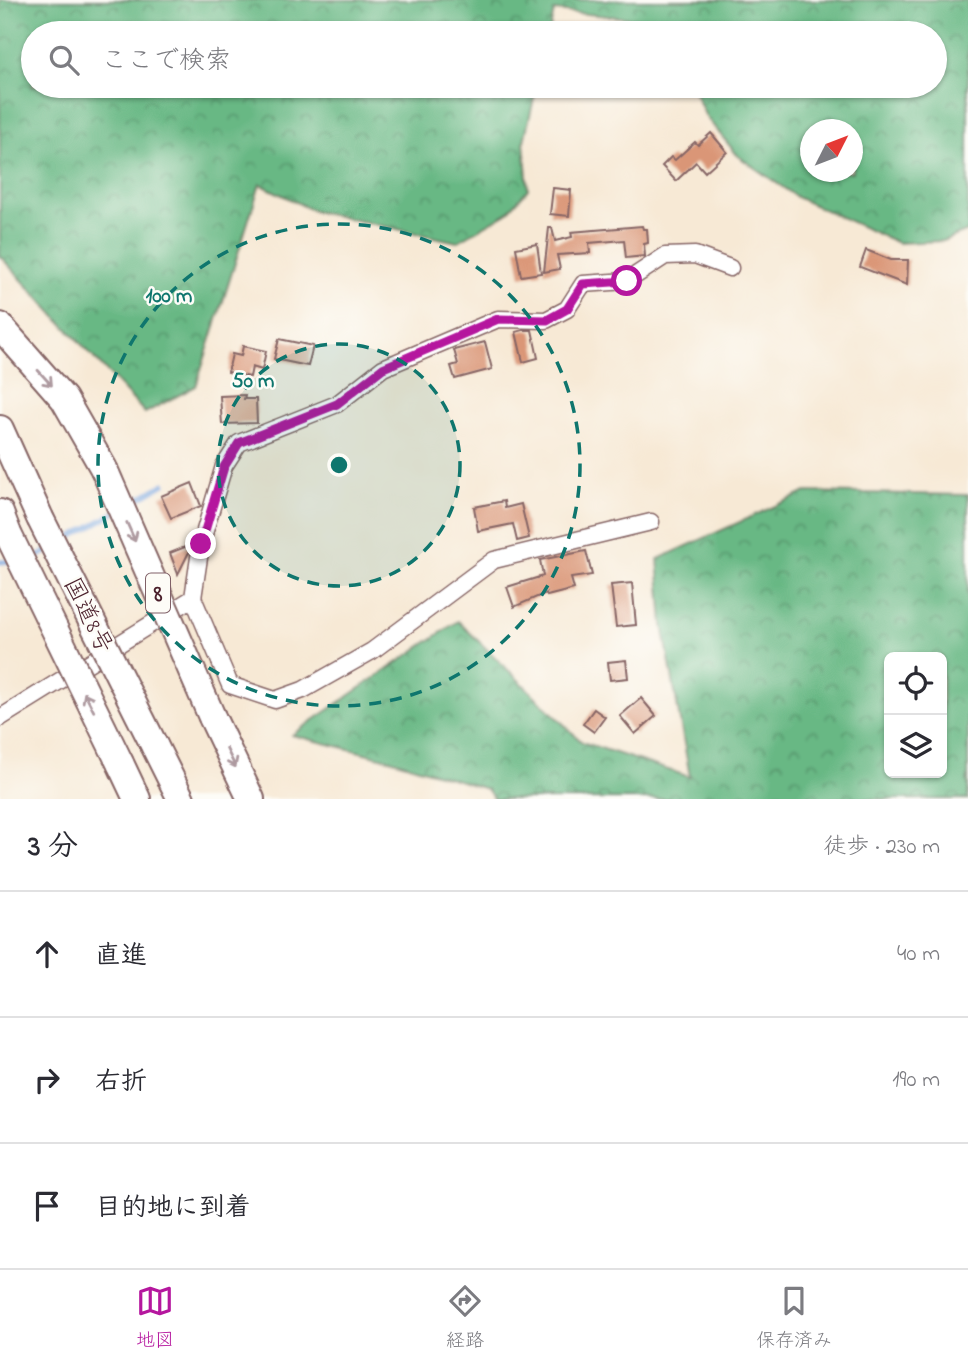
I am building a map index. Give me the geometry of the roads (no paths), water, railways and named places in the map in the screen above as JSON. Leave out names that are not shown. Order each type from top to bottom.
[{"type":"highway","name":"8","points":[[0,326],[64,399],[104,469],[212,717],[251,799]]},
{"type":"highway","name":"国道8号","points":[[0,429],[40,518],[181,799]]},
{"type":"highway","points":[[4,523],[137,799]]},
{"type":"street","points":[[651,522],[494,560],[372,651],[303,690],[275,700],[230,685],[193,598],[205,531],[224,467],[239,443],[337,404],[383,368],[498,319],[547,320],[567,309],[583,284],[627,281],[665,256],[695,255],[730,268]]},
{"type":"street","points":[[0,718],[193,598]]},
{"type":"waterway","points":[[128,505],[164,484]]},
{"type":"waterway","points":[[61,543],[116,512]]},
{"type":"waterway","points":[[31,561],[49,550]]},
{"type":"waterway","points":[[0,562],[14,561]]}]
